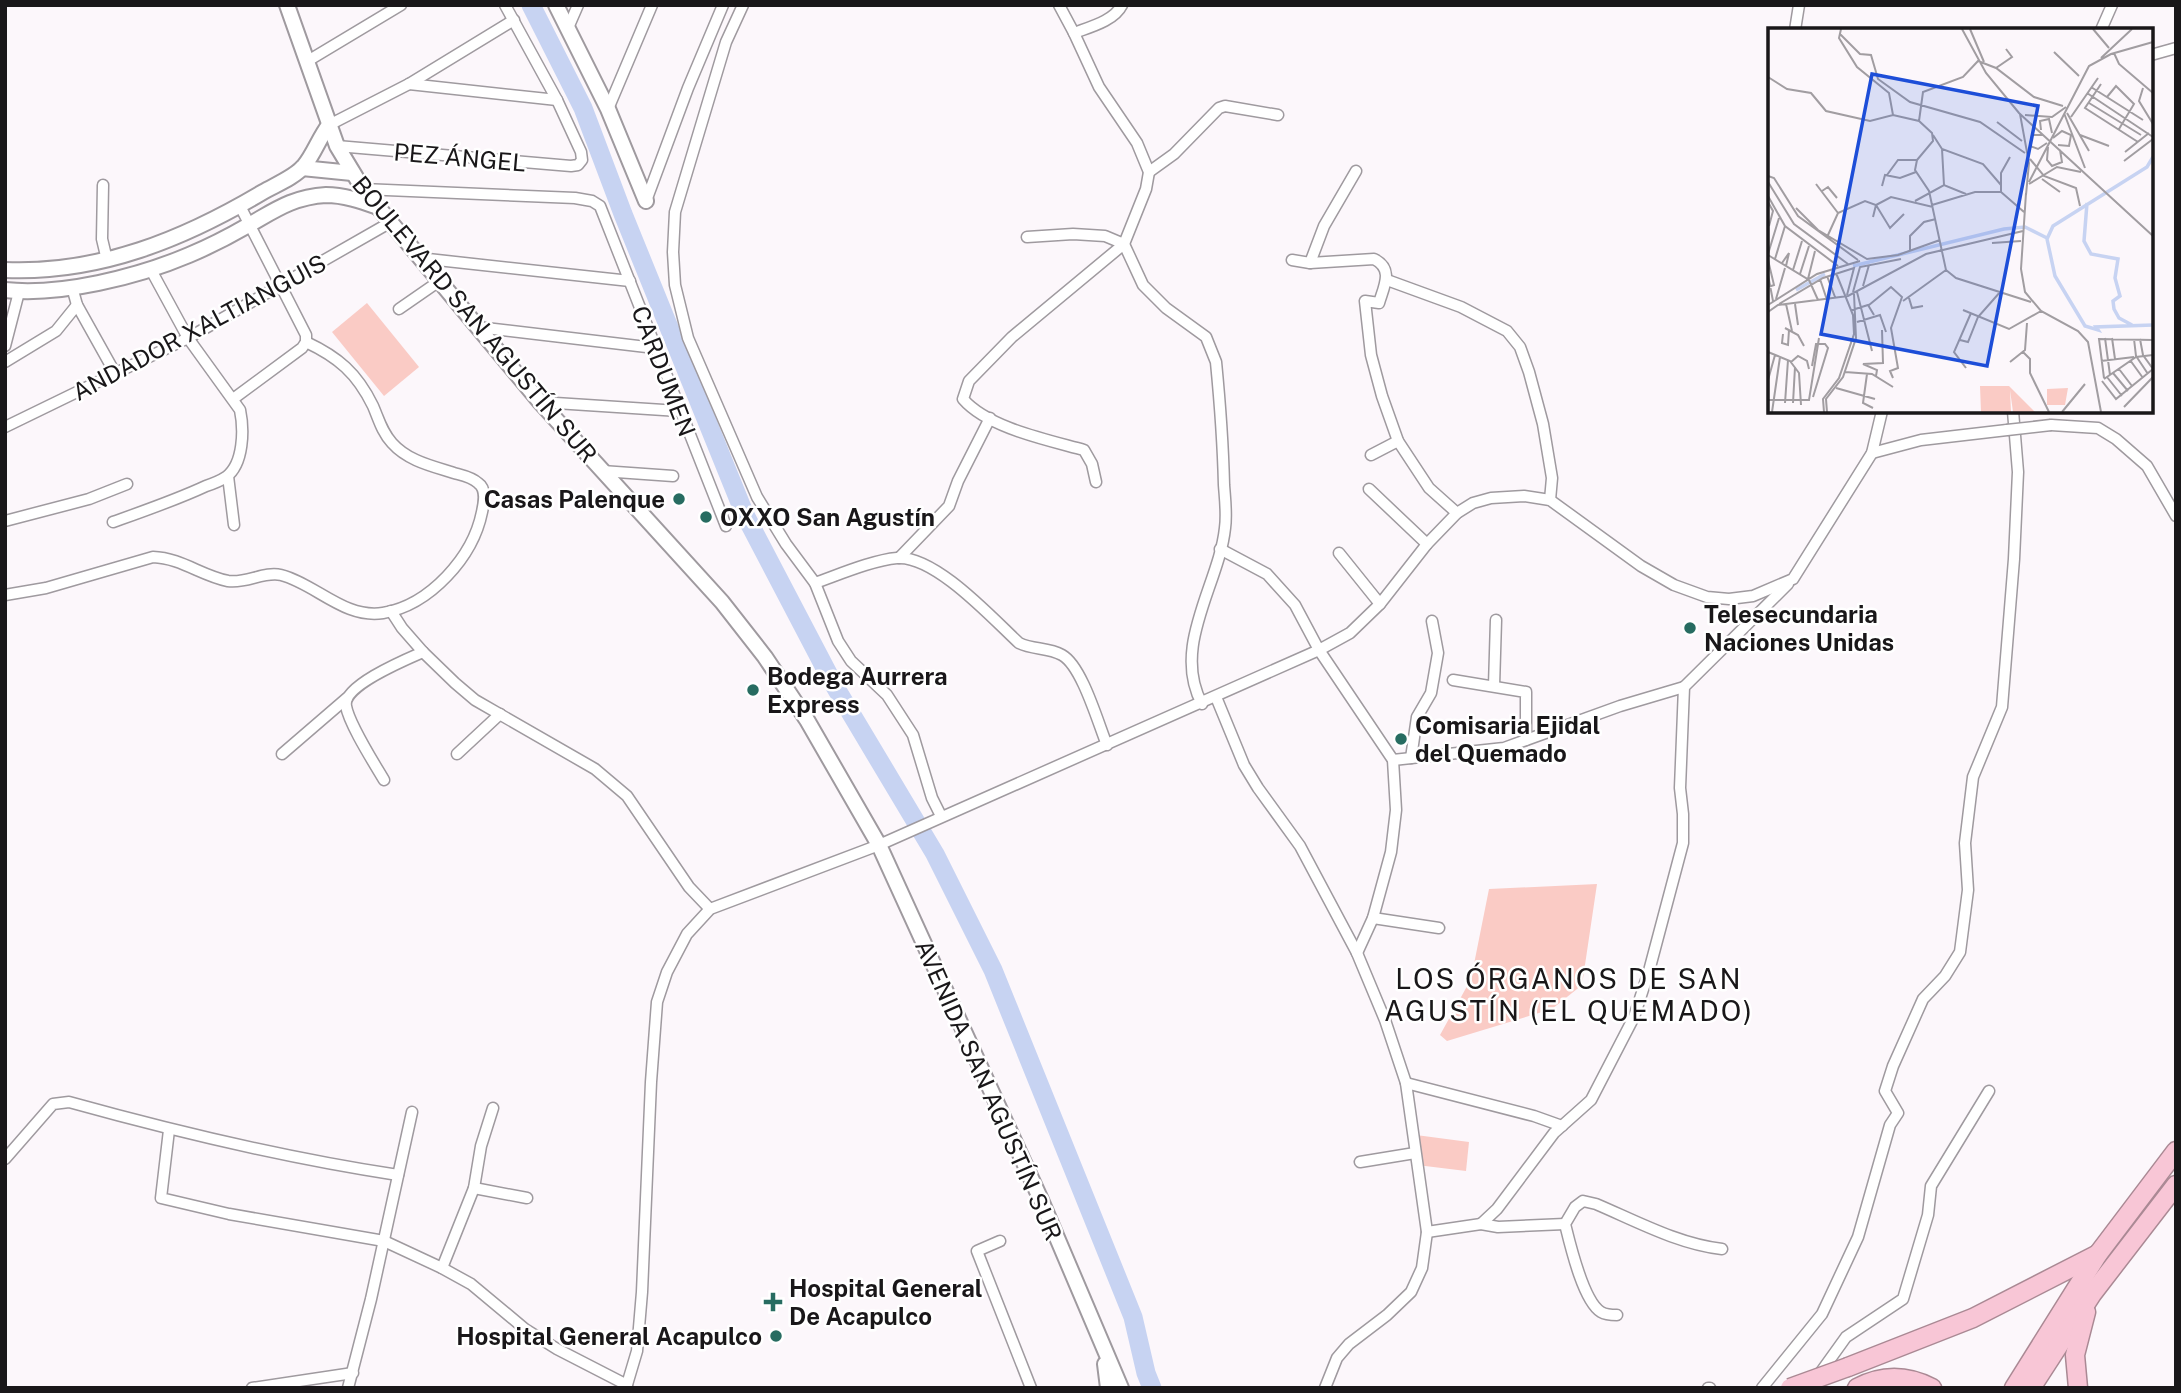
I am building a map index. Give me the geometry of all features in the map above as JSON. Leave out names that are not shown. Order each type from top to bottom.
[{"type":"highway","points":[[2014,1388],[2098,1254],[2176,1151]]},
{"type":"highway","points":[[2031,1388],[2092,1294],[2176,1185]]},
{"type":"highway","points":[[1790,1388],[1973,1318],[2098,1254]]},
{"type":"highway","points":[[2078,1388],[2076,1346],[2092,1294]]},
{"type":"highway","points":[[1857,1388],[1881,1378],[1899,1377],[1915,1379],[1932,1388]]},
{"type":"main road","name":"BOULEVARD SAN AGUSTÍN SUR","points":[[287,5],[337,146],[363,189],[540,402],[722,602],[765,657],[807,720],[879,845]]},
{"type":"main road","points":[[556,5],[608,109],[646,201]]},
{"type":"main road","points":[[5,270],[46,270],[107,260],[170,241],[240,206],[302,168],[329,125]]},
{"type":"main road","points":[[302,168],[352,173]]},
{"type":"main road","points":[[12,291],[72,287],[120,279],[151,270],[248,226],[280,206],[326,195],[348,197],[378,207]]},
{"type":"main road","name":"AVENIDA SAN AGUSTÍN SUR","points":[[879,845],[1041,1200],[1121,1388]]},
{"type":"main road","name":"AVENIDA SAN AGUSTÍN SUR","points":[[1098,1335],[1108,1388]]},
{"type":"street","points":[[306,62],[401,5]]},
{"type":"street","points":[[505,5],[557,100]]},
{"type":"street","points":[[568,28],[578,5]]},
{"type":"street","points":[[608,109],[652,5]]},
{"type":"street","points":[[646,201],[688,88],[723,5]]},
{"type":"street","points":[[744,5],[726,42],[675,212],[675,285],[688,338],[757,498],[815,583],[838,641],[851,661],[887,695],[913,735],[937,818]]},
{"type":"street","points":[[1059,5],[1099,88],[1137,143],[1149,173],[1146,189],[1124,244],[1012,337],[969,381],[963,399],[990,418],[1026,433],[1084,450],[1092,464],[1096,482]]},
{"type":"street","points":[[1074,33],[1106,19],[1120,10],[1122,5]]},
{"type":"street","points":[[1795,28],[1799,5]]},
{"type":"street","points":[[2102,28],[2112,5]]},
{"type":"street","points":[[329,125],[409,84],[514,20]]},
{"type":"street","points":[[2153,54],[2176,48]]},
{"type":"street","points":[[409,84],[557,100]]},
{"type":"street","name":"PEZ ÁNGEL","points":[[337,146],[571,166],[582,160],[582,152],[557,100]]},
{"type":"street","points":[[1149,173],[1174,155],[1219,107],[1278,115]]},
{"type":"street","points":[[1310,263],[1324,226],[1356,171]]},
{"type":"street","points":[[103,185],[102,239],[107,260]]},
{"type":"street","name":"CARDUMEN","points":[[363,189],[575,198],[592,201],[600,206],[726,526]]},
{"type":"street","points":[[233,399],[302,348],[306,342],[304,327],[248,226],[240,206]]},
{"type":"street","name":"ANDADOR XALTIANGUIS","points":[[5,427],[188,338],[391,222]]},
{"type":"street","points":[[1027,237],[1073,234],[1105,236],[1124,244],[1143,285],[1166,308],[1206,337],[1213,348],[1224,457],[1226,528],[1193,643],[1192,669],[1196,693],[1202,704]]},
{"type":"street","points":[[419,258],[630,281]]},
{"type":"street","points":[[1292,260],[1310,263],[1374,259],[1386,270],[1387,279],[1380,303],[1365,301],[1371,355],[1382,396],[1398,441],[1429,488],[1457,513]]},
{"type":"street","points":[[113,522],[195,492],[228,476],[236,464],[241,445],[240,410],[188,338],[151,270]]},
{"type":"street","points":[[1387,279],[1461,307],[1507,331],[1520,347],[1530,372],[1543,424],[1552,478],[1550,500]]},
{"type":"street","points":[[399,309],[438,282]]},
{"type":"street","points":[[72,287],[77,306],[115,373]]},
{"type":"street","points":[[5,346],[12,291]]},
{"type":"street","points":[[5,362],[57,331],[77,306]]},
{"type":"street","points":[[477,327],[655,348]]},
{"type":"street","points":[[5,595],[46,588],[153,557],[167,557],[229,581],[277,574],[363,613],[391,611],[420,597],[446,578],[462,561],[476,537],[484,502],[483,489],[472,479],[411,458],[394,445],[381,429],[372,405],[352,373],[333,355],[306,342]]},
{"type":"street","points":[[540,402],[679,411]]},
{"type":"street","points":[[1393,760],[1489,751],[1684,687],[1793,579],[1872,453],[1882,413]]},
{"type":"street","points":[[1762,1388],[1822,1314],[1858,1237],[1890,1125],[1898,1114],[1885,1091],[1893,1066],[1923,999],[1945,976],[1960,952],[1968,890],[1965,843],[1973,777],[2001,707],[2014,559],[2018,472],[2013,413]]},
{"type":"street","points":[[899,558],[949,506],[958,481],[990,418]]},
{"type":"street","points":[[1872,453],[1922,440],[2051,425],[2098,428],[2116,439],[2147,466],[2176,516]]},
{"type":"street","points":[[1371,456],[1398,441]]},
{"type":"street","points":[[601,471],[673,476]]},
{"type":"street","points":[[228,476],[234,525]]},
{"type":"street","points":[[5,521],[89,499],[127,484]]},
{"type":"street","points":[[1369,489],[1427,544]]},
{"type":"street","points":[[169,1130],[161,1198],[229,1214],[384,1241],[471,1284],[525,1329],[556,1349],[626,1386],[637,1351],[642,1292],[657,1002],[667,972],[687,934],[710,909],[879,845],[1319,650],[1350,633],[1380,604],[1427,544],[1457,513],[1473,503],[1491,498],[1524,496],[1550,500],[1641,566],[1674,585],[1707,597],[1729,599],[1753,596],[1793,579]]},
{"type":"street","points":[[1220,549],[1266,574],[1294,605],[1319,650],[1393,760],[1396,810],[1391,852],[1373,918],[1357,953]]},
{"type":"street","points":[[1339,553],[1380,604]]},
{"type":"street","points":[[815,583],[841,573],[899,558],[932,567],[953,582],[1019,643],[1028,647],[1051,649],[1066,657],[1083,685],[1107,745]]},
{"type":"street","points":[[391,611],[423,652],[475,700],[595,769],[628,796],[689,887],[710,909]]},
{"type":"street","points":[[1494,686],[1496,620]]},
{"type":"street","points":[[1411,758],[1417,718],[1431,693],[1438,653],[1432,621]]},
{"type":"street","points":[[282,754],[351,692],[382,672],[423,652]]},
{"type":"street","points":[[1453,680],[1526,692],[1526,740]]},
{"type":"street","points":[[1480,1224],[1497,1209],[1562,1126],[1591,1100],[1634,1017],[1683,843],[1680,788],[1684,687]]},
{"type":"street","points":[[1216,697],[1244,765],[1300,846],[1357,953],[1385,1020],[1406,1083],[1427,1232],[1422,1268],[1411,1292],[1387,1315],[1349,1344],[1337,1358],[1325,1388]]},
{"type":"street","points":[[346,698],[346,706],[357,731],[384,780]]},
{"type":"street","points":[[457,754],[500,715]]},
{"type":"street","points":[[1373,918],[1439,928]]},
{"type":"street","points":[[1406,1083],[1534,1116],[1562,1126]]},
{"type":"street","points":[[1809,1388],[1846,1337],[1903,1298],[1928,1215],[1931,1186],[1989,1091]]},
{"type":"street","points":[[5,1159],[53,1104],[69,1102],[169,1130],[343,1167],[398,1175]]},
{"type":"street","points":[[442,1268],[474,1188],[481,1146],[493,1108]]},
{"type":"street","points":[[348,1388],[412,1112]]},
{"type":"street","points":[[1360,1162],[1415,1153]]},
{"type":"street","points":[[474,1188],[527,1198]]},
{"type":"street","points":[[1564,1224],[1575,1207],[1583,1201],[1674,1237],[1705,1247],[1722,1249]]},
{"type":"street","points":[[1427,1232],[1480,1224],[1498,1227],[1564,1224]]},
{"type":"street","points":[[1564,1224],[1584,1286],[1594,1306],[1605,1314],[1617,1315]]},
{"type":"street","points":[[1000,1241],[977,1251],[1031,1388]]},
{"type":"street","points":[[252,1388],[353,1373]]},
{"type":"shaded area","points":[[367,303],[419,367],[384,396],[332,332]]},
{"type":"shaded area","points":[[1597,884],[1582,985],[1552,1009],[1447,1041],[1440,1035],[1471,979],[1489,889]]},
{"type":"shaded area","points":[[1416,1135],[1469,1142],[1466,1171],[1417,1165]]},
{"type":"waterway","points":[[531,5],[583,108],[745,515],[834,685],[935,854],[993,970],[1133,1317],[1152,1388]]},
{"type":"place","name":"Casas Palenque","points":[[679,499]]},
{"type":"place","name":"OXXO San Agustín","points":[[706,517]]},
{"type":"place","name":"Telesecundaria Naciones Unidas","points":[[1690,628]]},
{"type":"place","name":"Bodega Aurrera Express","points":[[753,690]]},
{"type":"place","name":"Comisaria Ejidal del Quemado","points":[[1401,739]]},
{"type":"place","name":"Hospital General De Acapulco","points":[[773,1302]]},
{"type":"place","name":"Hospital General Acapulco","points":[[776,1336]]},
{"type":"district","name":"LOS ÓRGANOS DE SAN AGUSTÍN (EL QUEMADO)","points":[[1569,994]]}]
